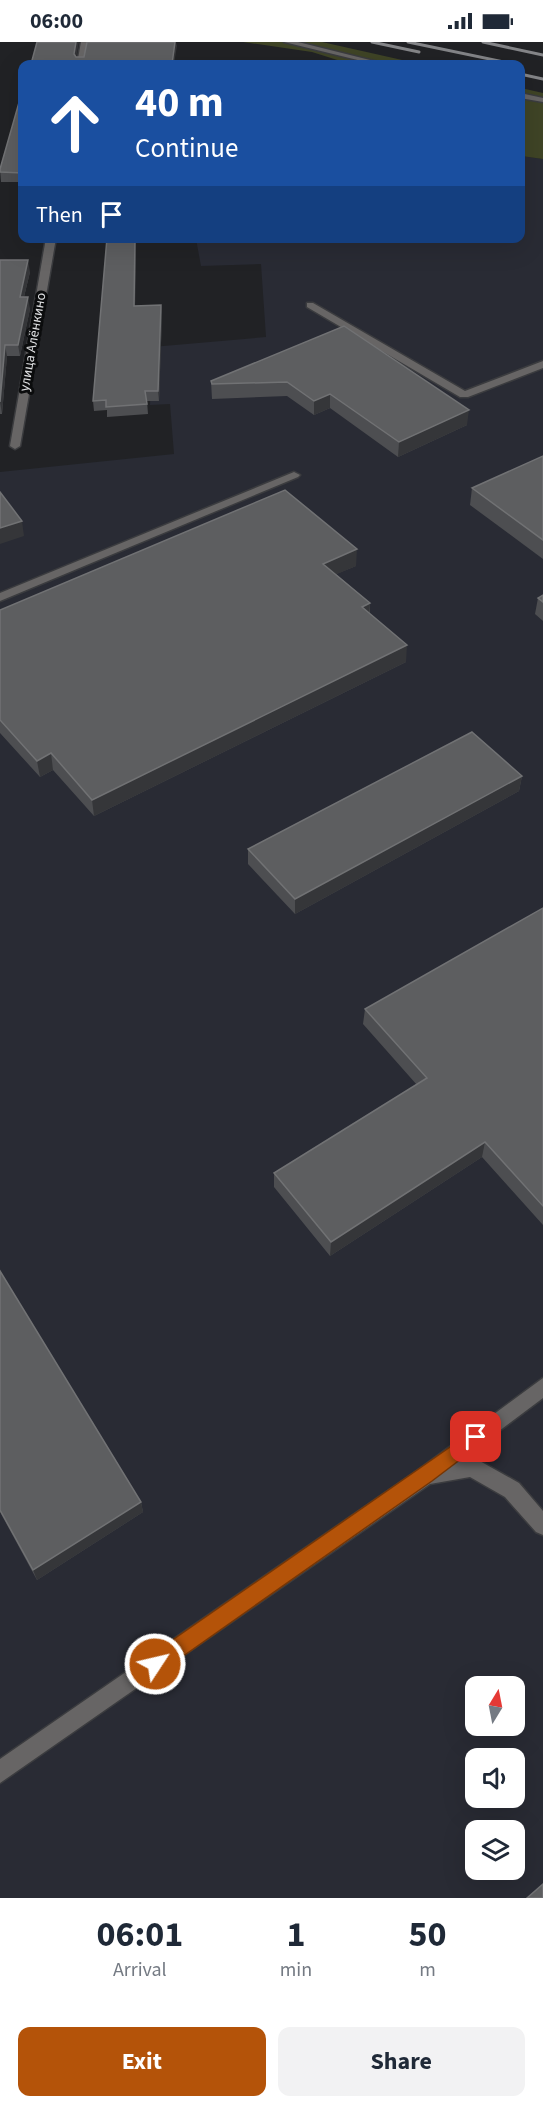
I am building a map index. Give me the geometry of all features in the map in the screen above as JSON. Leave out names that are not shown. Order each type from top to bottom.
[{"type":"street","points":[[82,60],[85,42]]},
{"type":"street","points":[[288,42],[365,60]]},
{"type":"street","points":[[525,96],[543,100]]},
{"type":"street","name":"улица Алёнкино","points":[[15,446],[50,243]]},
{"type":"street","points":[[310,305],[465,395],[543,364]]},
{"type":"street","points":[[0,597],[294,475]]},
{"type":"street","points":[[0,1772],[426,1475],[543,1387]]},
{"type":"street","points":[[426,1475],[471,1467],[512,1490],[543,1525]]},
{"type":"shaded area","points":[[525,157],[543,159],[543,1898],[0,1898],[0,472],[174,454],[170,404],[150,405],[152,347],[266,337],[261,264],[201,266],[197,243],[525,243]]},
{"type":"green space","points":[[243,42],[322,42],[402,60],[337,60],[312,52]]},
{"type":"green space","points":[[525,89],[543,93],[543,159],[525,157]]},
{"type":"building","points":[[37,42],[76,42],[74,54],[76,57],[84,57],[87,42],[175,42],[173,60],[32,60]]},
{"type":"building","points":[[18,106],[18,173],[0,172]]},
{"type":"building","points":[[107,243],[135,243],[134,306],[161,305],[158,391],[145,391],[147,404],[106,407],[106,400],[93,401]]},
{"type":"building","points":[[0,260],[28,260],[20,297],[28,297],[18,345],[5,345],[0,402]]},
{"type":"building","points":[[344,326],[469,410],[399,442],[330,394],[314,401],[287,382],[212,384],[211,381]]},
{"type":"building","points":[[543,456],[543,540],[472,488]]},
{"type":"building","points":[[285,490],[357,549],[323,564],[370,603],[362,607],[407,645],[92,800],[51,753],[37,761],[0,720],[0,610]]},
{"type":"building","points":[[0,492],[22,521],[0,528]]},
{"type":"building","points":[[472,732],[522,776],[295,899],[248,849]]},
{"type":"building","points":[[543,908],[543,1206],[485,1142],[331,1242],[274,1173],[427,1078],[365,1009]]},
{"type":"building","points":[[0,1271],[141,1502],[33,1570],[0,1510]]},
{"type":"building","points":[[543,1884],[543,1898],[527,1898]]},
{"type":"railway","points":[[372,42],[419,52]]},
{"type":"railway","points":[[408,42],[495,60]]},
{"type":"railway","points":[[483,42],[543,55]]},
{"type":"railway","points":[[525,75],[543,79]]},
{"type":"route","points":[[155,1664],[426,1475],[476,1437]]}]
